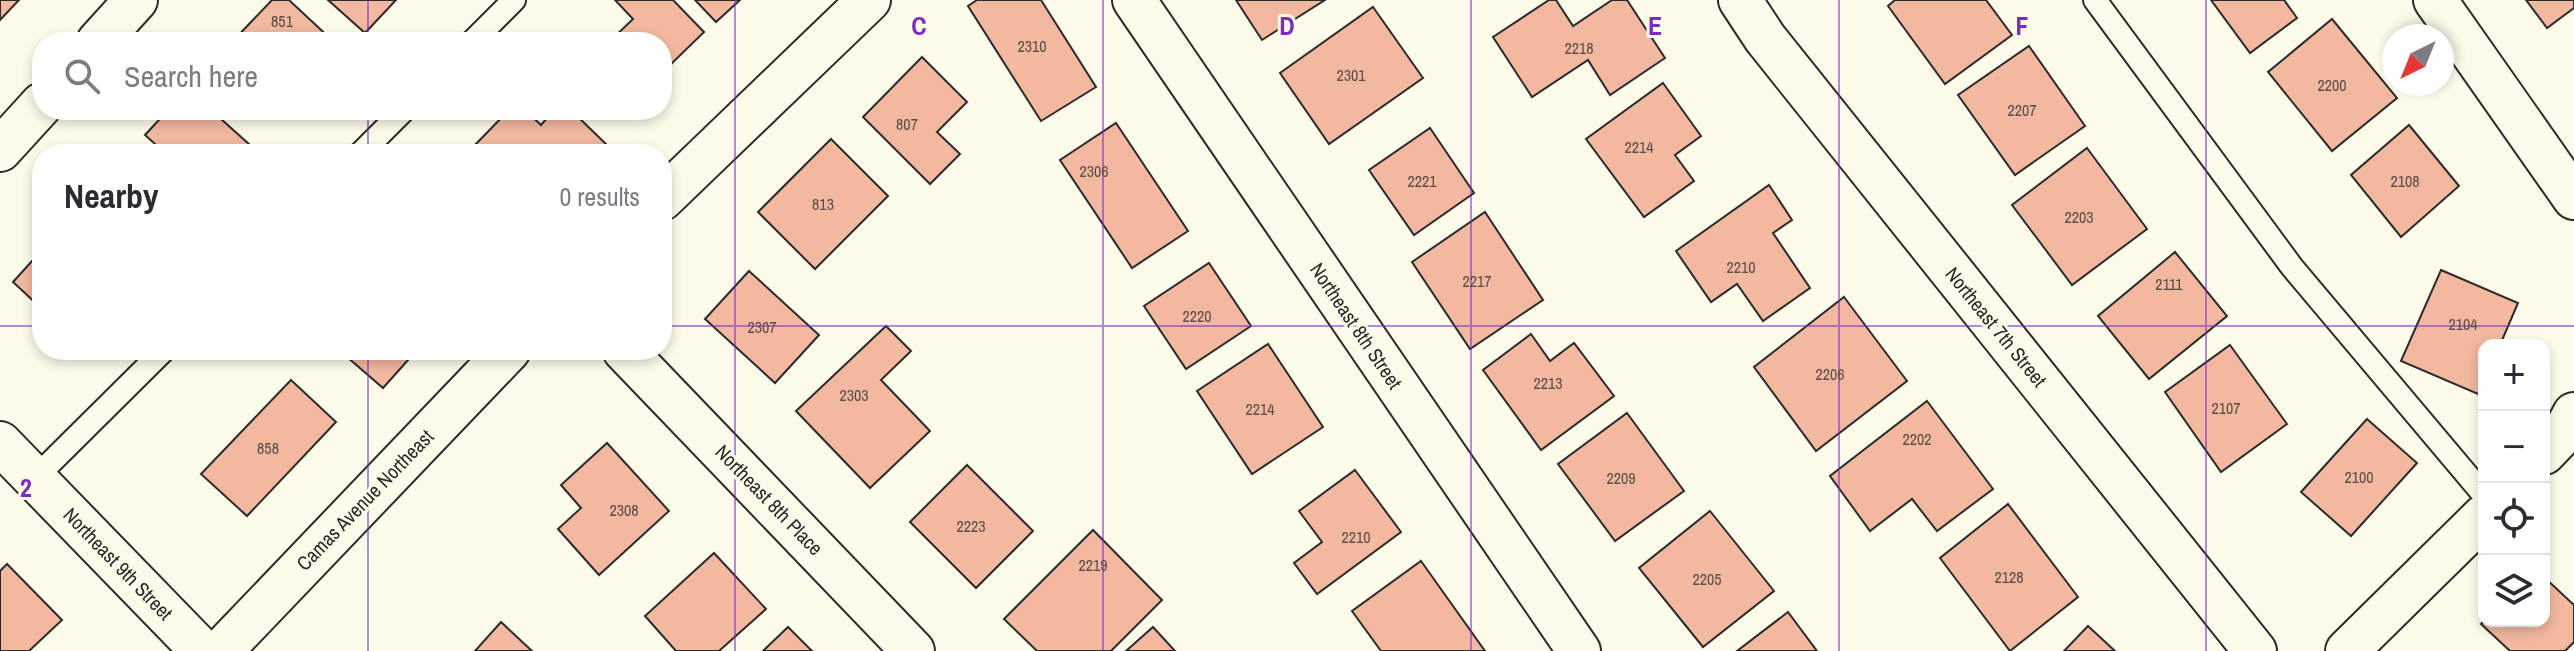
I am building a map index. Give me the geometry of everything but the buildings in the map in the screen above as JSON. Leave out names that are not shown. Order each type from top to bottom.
[{"type":"street","points":[[107,32],[136,0]]},
{"type":"street","points":[[672,189],[869,0]]},
{"type":"street","name":"Northeast 8th Street","points":[[1134,0],[1579,651]]},
{"type":"street","name":"Northeast 7th Street","points":[[1740,0],[1765,38],[2255,651]]},
{"type":"street","points":[[2435,0],[2574,198]]},
{"type":"street","points":[[0,150],[32,115]]},
{"type":"street","name":"Camas Avenue Northeast","points":[[221,651],[499,360]]},
{"type":"street","name":"Northeast 8th Place","points":[[634,360],[913,651]]},
{"type":"street","points":[[2550,447],[2565,431],[2574,414]]},
{"type":"street","name":"Northeast 9th Street","points":[[0,443],[202,651]]},
{"type":"street","points":[[2347,651],[2478,522]]},
{"type":"lane","points":[[482,32],[514,0]]},
{"type":"lane","points":[[2095,0],[2292,267],[2478,488]]},
{"type":"lane","points":[[370,144],[394,120]]},
{"type":"lane","points":[[34,479],[154,360]]}]
